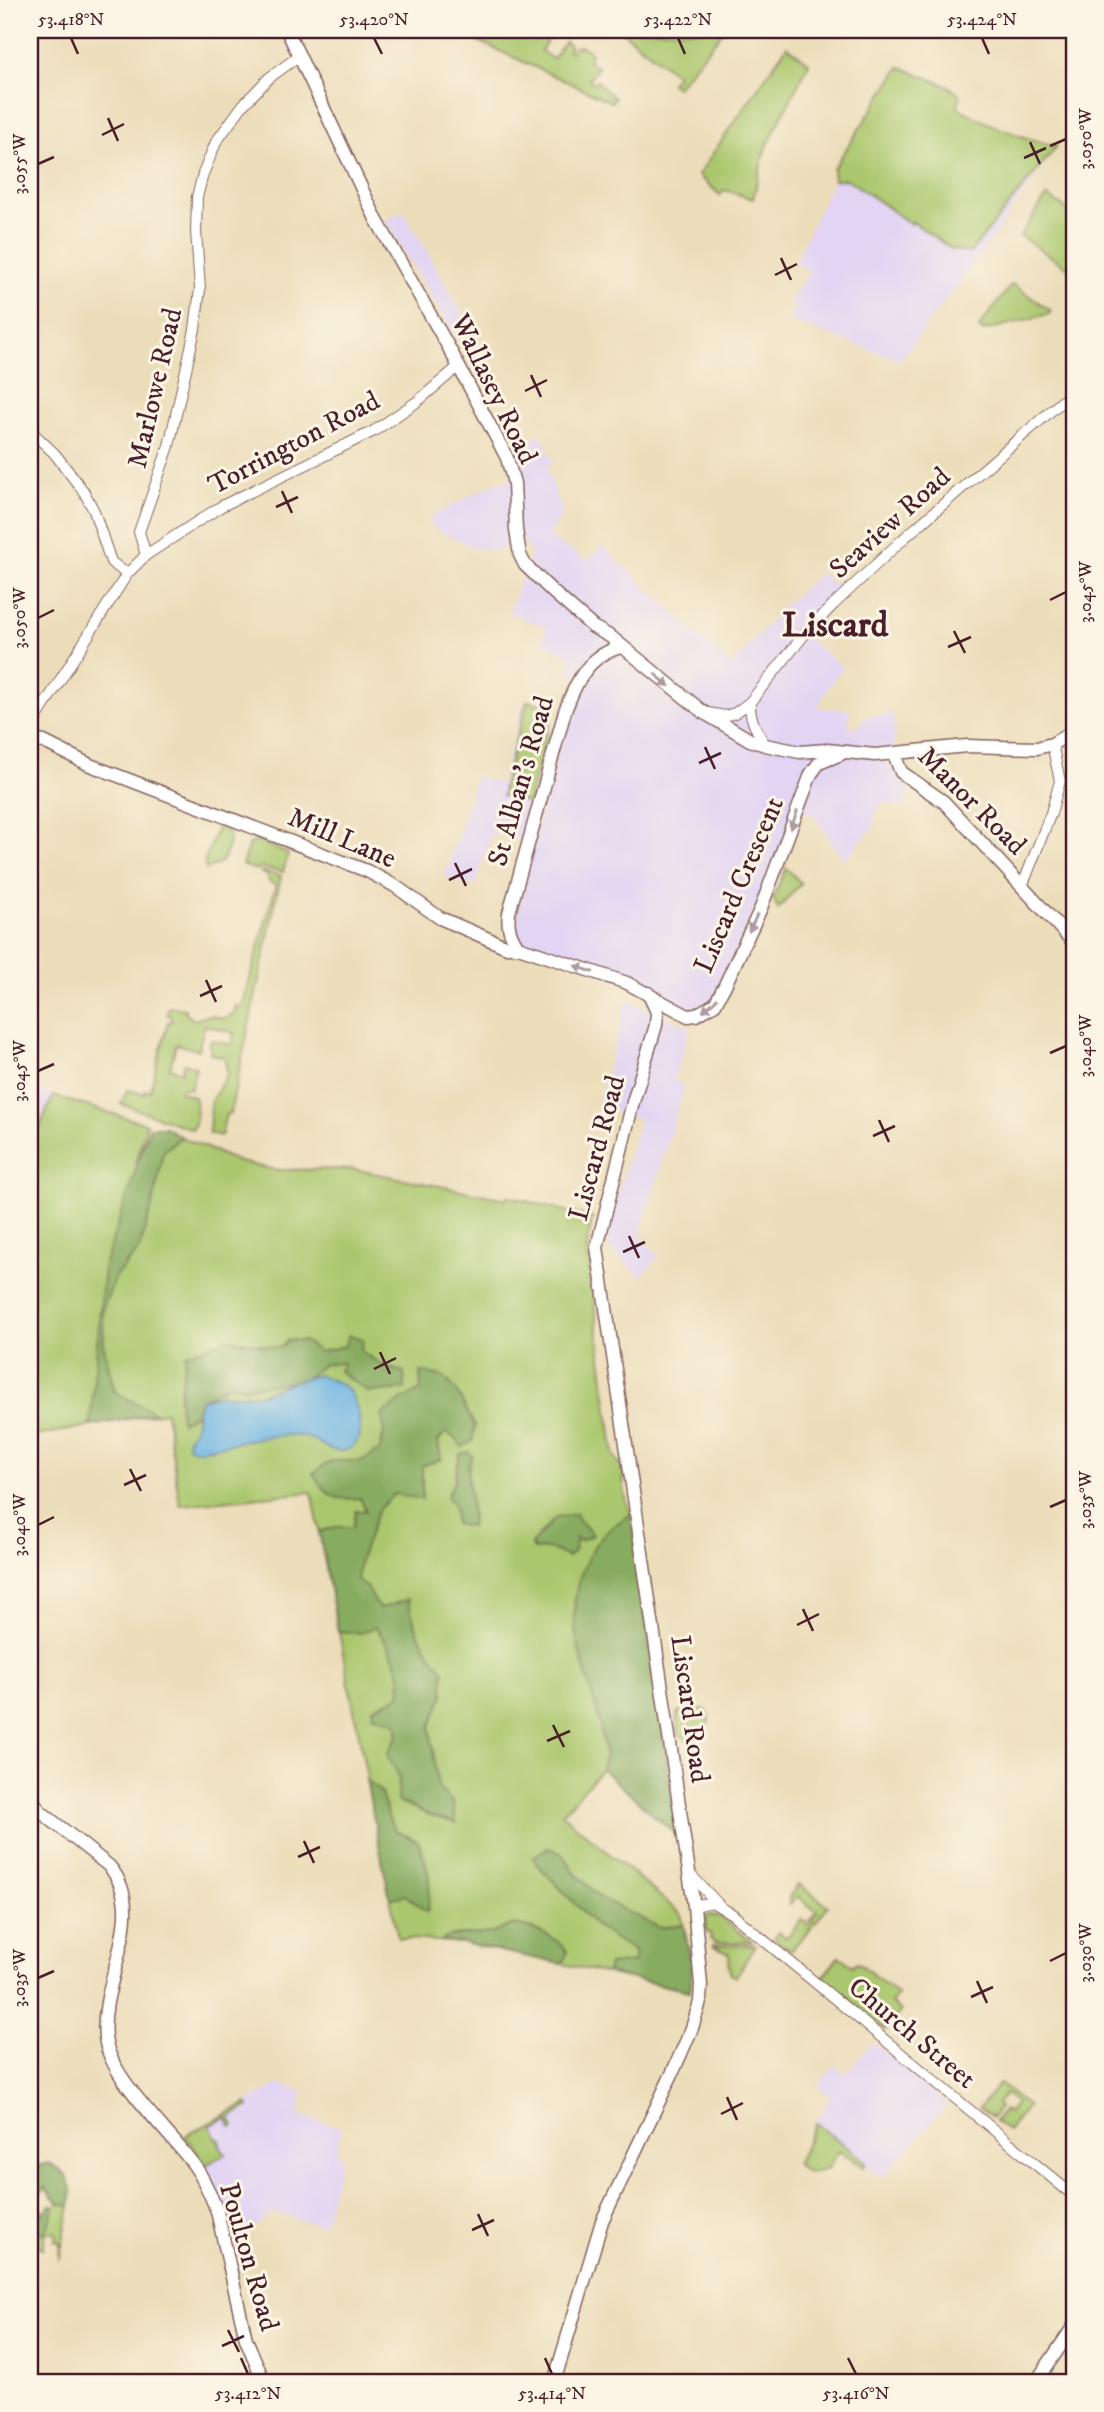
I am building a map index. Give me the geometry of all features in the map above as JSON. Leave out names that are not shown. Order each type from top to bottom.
[{"type":"main road","name":"Wallasey Road","points":[[287,30],[376,219],[459,366],[512,470],[517,541],[525,565],[593,626],[611,637],[703,712],[744,737],[765,745],[800,752],[827,750],[894,754],[967,746],[1037,748],[1052,744]]},
{"type":"main road","points":[[593,626],[601,638],[596,659]]},
{"type":"main road","name":"St Alban's Road","points":[[507,923],[572,691],[596,659],[609,650],[622,647]]},
{"type":"main road","points":[[1052,744],[1074,731]]},
{"type":"main road","name":"Mill Lane","points":[[30,740],[44,742],[90,765],[367,870],[440,918],[507,947],[518,947],[627,983],[683,1015]]},
{"type":"main road","points":[[800,752],[810,762],[811,774]]},
{"type":"main road","points":[[811,774],[819,763],[843,753]]},
{"type":"main road","name":"Manor Road","points":[[894,754],[901,772],[944,802],[1074,943]]},
{"type":"main road","name":"Liscard Crescent","points":[[683,1015],[696,1015],[706,1010],[715,1004],[720,995],[761,908],[811,774]]},
{"type":"main road","points":[[481,935],[497,932],[507,923],[518,947]]},
{"type":"main road","points":[[648,993],[657,1012],[656,1025]]},
{"type":"main road","points":[[656,1025],[666,1018],[683,1015]]},
{"type":"main road","name":"Liscard Road","points":[[554,2382],[602,2221],[672,2074],[700,2002],[694,1906],[597,1247],[633,1102],[656,1025]]},
{"type":"main road","name":"Poulton Road","points":[[30,1797],[40,1811],[109,1866],[122,1888],[125,1923],[108,1990],[105,2038],[115,2067],[196,2169],[209,2192],[217,2211],[246,2339],[264,2382]]},
{"type":"main road","points":[[1036,2382],[1074,2326]]},
{"type":"street","name":"Marlowe Road","points":[[146,555],[139,532],[169,446],[195,329],[200,289],[196,231],[197,197],[203,174],[216,142],[243,105],[269,78],[299,56]]},
{"type":"street","name":"Torrington Road","points":[[146,555],[220,507],[374,430],[418,401],[459,366]]},
{"type":"street","name":"Seaview Road","points":[[703,712],[725,716],[750,702],[804,635],[833,605],[1074,391]]},
{"type":"street","points":[[30,430],[55,454],[84,492],[94,511],[111,562],[127,574]]},
{"type":"street","points":[[30,728],[127,574],[146,555]]},
{"type":"street","points":[[750,702],[749,711],[754,727],[765,745]]},
{"type":"street","points":[[1022,887],[1059,788],[1060,774],[1052,744]]},
{"type":"street","name":"Church Street","points":[[689,1873],[720,1906],[1074,2196]]},
{"type":"street","points":[[694,1906],[712,1902],[720,1906]]},
{"type":"shaded area","points":[[900,67],[948,86],[961,96],[957,107],[982,121],[1028,139],[1057,146],[977,259],[900,360],[808,328],[788,318],[796,307],[789,301],[810,272],[795,262],[833,180],[833,169]]},
{"type":"shaded area","points":[[404,211],[474,335],[465,348],[385,220]]},
{"type":"shaded area","points":[[541,435],[554,464],[546,465],[563,514],[548,535],[565,549],[567,547],[587,561],[602,546],[731,666],[781,609],[820,573],[841,590],[800,632],[843,668],[817,708],[849,709],[849,727],[858,727],[868,716],[894,714],[894,747],[885,762],[911,786],[903,808],[883,801],[872,820],[876,824],[844,860],[812,813],[803,811],[760,897],[720,987],[712,998],[689,1010],[523,942],[514,933],[533,842],[564,728],[591,674],[571,675],[567,672],[571,656],[542,642],[546,627],[508,613],[531,554],[525,542],[493,550],[474,548],[432,527],[428,518],[485,488],[521,474],[510,451]]},
{"type":"shaded area","points":[[525,701],[553,706],[537,760],[537,776],[519,840],[492,833],[475,886],[445,877],[476,776],[501,784]]},
{"type":"shaded area","points":[[627,1001],[690,1027],[674,1080],[685,1086],[639,1237],[659,1255],[641,1277],[607,1246],[612,1212],[640,1119],[597,1106]]},
{"type":"shaded area","points":[[30,1086],[53,1096],[37,1131],[30,1131]]},
{"type":"shaded area","points":[[872,2042],[948,2104],[882,2178],[815,2122],[831,2097],[818,2086],[835,2065],[846,2074]]},
{"type":"shaded area","points":[[279,2084],[303,2091],[298,2115],[342,2128],[336,2155],[341,2157],[324,2226],[272,2213],[238,2240],[232,2241],[213,2179],[185,2136]]},
{"type":"green space","points":[[454,30],[544,30],[551,34],[541,51],[553,59],[565,41],[571,52],[575,47],[581,46],[591,53],[588,61],[598,68],[589,79],[594,83],[598,80],[615,98],[611,102]]},
{"type":"green space","points":[[620,30],[724,30],[677,87],[671,83],[677,75]]},
{"type":"green space","points":[[787,46],[809,63],[764,152],[753,199],[725,190],[720,195],[698,175]]},
{"type":"green space","points":[[900,67],[948,86],[961,96],[957,107],[981,120],[1018,135],[1057,146],[970,253],[951,249],[847,179],[834,180],[833,169]]},
{"type":"green space","points":[[1047,196],[1074,214],[1074,272],[1020,236]]},
{"type":"green space","points":[[1012,284],[1051,311],[1049,314],[982,331],[979,327]]},
{"type":"green space","points":[[527,701],[554,707],[528,803],[513,798],[511,803],[508,802],[509,796],[502,796],[502,789]]},
{"type":"green space","points":[[218,825],[230,836],[226,854],[218,864],[206,869],[204,863]]},
{"type":"green space","points":[[258,841],[288,854],[283,872],[259,867],[258,870],[242,865],[249,844]]},
{"type":"green space","points":[[786,868],[801,883],[778,909],[773,898]]},
{"type":"green space","points":[[261,871],[281,876],[230,1114],[226,1114],[221,1136],[209,1133],[211,1101],[227,1075],[225,1058],[210,1053],[209,1046],[211,1040],[231,1045],[234,1033],[205,1025],[198,1050],[176,1044],[170,1068],[182,1072],[184,1063],[196,1067],[190,1089],[182,1088],[180,1092],[194,1097],[196,1113],[192,1129],[121,1104],[127,1090],[144,1094],[145,1090],[150,1091],[168,1022],[172,1022],[171,1016],[167,1014],[169,1007],[185,1009],[186,1014],[194,1020],[210,1015],[224,1019],[234,1013],[236,1006],[242,1007],[276,885],[269,882],[267,875]]},
{"type":"green space","points":[[53,1096],[147,1124],[134,1166],[150,1127],[165,1127],[181,1137],[239,1162],[276,1170],[352,1169],[506,1199],[508,1196],[592,1218],[587,1248],[609,1420],[614,1456],[622,1466],[625,1496],[631,1514],[677,1836],[602,1769],[562,1814],[681,1914],[692,1966],[690,1991],[463,1943],[398,1938],[312,1492],[180,1505],[166,1412],[30,1437],[30,1131],[38,1131]]},
{"type":"green space","points":[[150,1127],[165,1127],[181,1137],[163,1152],[154,1199],[139,1250],[116,1275],[103,1309],[104,1347],[115,1392],[155,1413],[90,1426],[104,1266]]},
{"type":"green space","points":[[349,1335],[363,1339],[361,1351],[371,1358],[404,1372],[405,1389],[368,1392],[339,1371],[343,1363],[324,1364],[306,1378],[292,1382],[245,1387],[229,1385],[202,1399],[195,1414],[181,1422],[179,1399],[186,1354],[228,1339],[280,1348],[288,1340],[304,1341],[320,1352],[345,1346]]},
{"type":"green space","points":[[420,1372],[443,1376],[456,1390],[475,1426],[472,1441],[462,1447],[446,1432],[438,1441],[441,1459],[422,1466],[422,1499],[394,1494],[378,1510],[360,1560],[357,1580],[367,1588],[379,1609],[408,1599],[421,1638],[444,1670],[443,1697],[430,1727],[438,1787],[453,1803],[456,1823],[398,1801],[399,1776],[387,1755],[398,1734],[395,1722],[374,1716],[373,1708],[400,1696],[398,1668],[376,1627],[360,1633],[338,1631],[319,1532],[335,1527],[353,1527],[356,1511],[366,1511],[360,1498],[344,1499],[332,1496],[313,1473],[331,1461],[361,1461],[380,1450],[384,1430],[382,1415],[401,1400],[421,1390]]},
{"type":"green space","points":[[469,1452],[472,1456],[468,1473],[471,1527],[455,1524],[454,1507],[447,1496],[454,1482],[460,1454]]},
{"type":"green space","points":[[578,1514],[575,1515],[593,1535],[580,1541],[576,1538],[574,1551],[568,1557],[551,1549],[534,1550],[531,1544],[556,1517]]},
{"type":"green space","points":[[631,1514],[677,1836],[602,1769],[605,1755],[597,1711],[575,1631],[576,1591],[587,1559],[601,1537]]},
{"type":"green space","points":[[704,1709],[709,1720],[701,1738],[688,1741],[679,1734],[677,1713]]},
{"type":"green space","points":[[366,1780],[380,1791],[396,1831],[418,1841],[428,1876],[430,1893],[427,1912],[405,1895],[390,1899]]},
{"type":"green space","points":[[547,1848],[561,1852],[576,1874],[600,1898],[660,1928],[683,1924],[692,1966],[690,1991],[607,1973],[609,1965],[634,1962],[634,1951],[598,1928],[537,1864],[533,1857]]},
{"type":"green space","points":[[799,1884],[828,1906],[814,1924],[810,1921],[817,1912],[797,1896],[790,1904],[789,1897]]},
{"type":"green space","points":[[719,1916],[752,1942],[715,1943],[710,1939],[711,1934],[706,1932],[706,1917]]},
{"type":"green space","points":[[802,1919],[812,1927],[790,1951],[774,1938],[779,1932],[786,1938]]},
{"type":"green space","points":[[513,1924],[536,1930],[556,1941],[568,1952],[562,1964],[463,1943],[441,1941],[449,1936],[493,1933]]},
{"type":"green space","points":[[755,1945],[736,1977],[730,1974],[729,1954],[712,1946]]},
{"type":"green space","points":[[839,1956],[852,1966],[855,1963],[860,1964],[898,1995],[891,2003],[901,2011],[885,2030],[822,1978]]},
{"type":"green space","points":[[1000,2083],[1028,2106],[1008,2131],[995,2121],[1004,2110],[1008,2113],[1016,2103],[1005,2094],[997,2104],[1000,2107],[992,2118],[979,2108]]},
{"type":"green space","points":[[247,2103],[249,2106],[230,2117],[234,2126],[231,2127],[226,2117],[210,2126],[225,2154],[206,2165],[185,2136]]},
{"type":"green space","points":[[816,2123],[866,2162],[863,2167],[839,2151],[828,2168],[809,2173],[796,2164]]},
{"type":"green space","points":[[49,2163],[61,2170],[68,2180],[70,2206],[59,2203],[45,2188],[33,2200],[41,2206],[39,2209],[44,2213],[51,2205],[54,2208],[46,2232],[30,2232],[30,2168]]},
{"type":"green space","points":[[59,2203],[70,2206],[59,2260],[60,2242],[55,2241],[56,2233],[46,2232],[43,2249],[30,2236],[33,2229],[45,2232],[54,2208]]},
{"type":"water","points":[[318,1375],[344,1386],[355,1403],[360,1431],[353,1446],[346,1450],[334,1450],[307,1437],[288,1435],[195,1450],[187,1445],[202,1399],[217,1395],[259,1395]]},
{"type":"district","name":"Liscard","points":[[835,626]]}]
